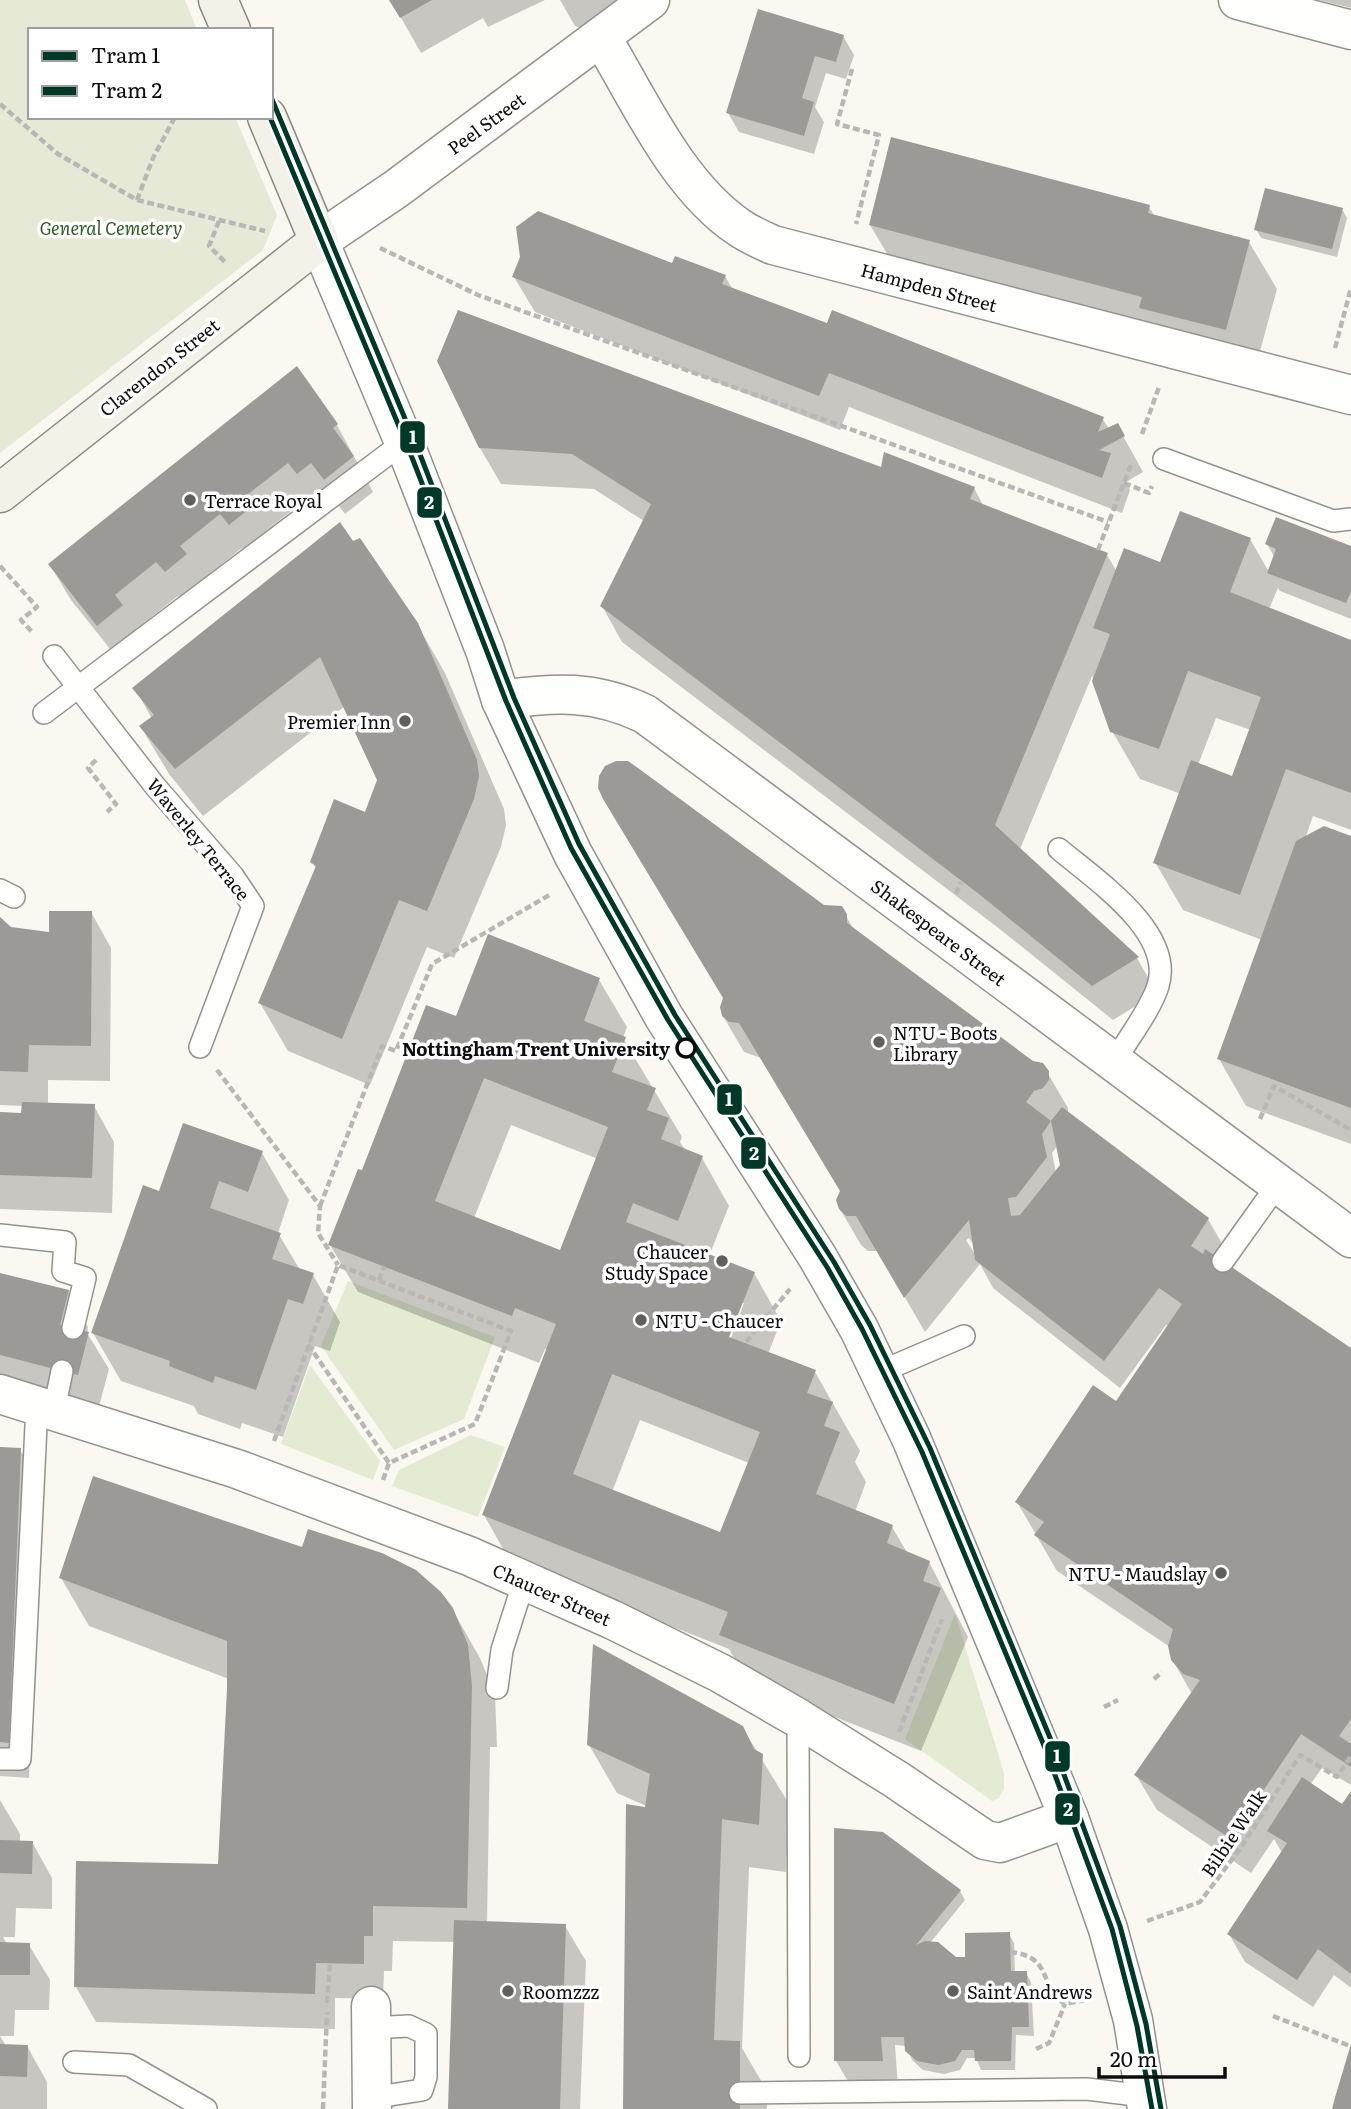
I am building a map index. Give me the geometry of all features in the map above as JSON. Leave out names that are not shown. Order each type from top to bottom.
[{"type":"street","points":[[218,0],[230,28]]},
{"type":"street","name":"Peel Street","points":[[321,240],[602,38],[650,0]]},
{"type":"street","points":[[1238,0],[1351,30]]},
{"type":"street","name":"Hampden Street","points":[[602,38],[663,143],[703,195],[739,228],[773,246],[1351,395]]},
{"type":"street","points":[[268,119],[404,442],[485,650],[501,700],[573,854],[664,1017],[817,1256],[880,1372],[955,1538],[1069,1818],[1108,1929],[1133,2020],[1146,2102]]},
{"type":"street","name":"Clarendon Street","points":[[0,493],[321,240]]},
{"type":"street","name":"Shakespeare Street","points":[[501,700],[593,694],[616,700],[645,714],[1351,1238]]},
{"type":"street","name":"Chaucer Street","points":[[0,1394],[237,1469],[368,1518],[614,1620],[720,1673],[798,1718],[897,1780],[985,1840],[1000,1843],[1069,1818]]},
{"type":"street","points":[[371,2006],[371,2103]]},
{"type":"lane","points":[[44,713],[404,442]]},
{"type":"lane","points":[[1164,459],[1333,521],[1351,519]]},
{"type":"lane","points":[[54,656],[78,686]]},
{"type":"lane","name":"Waverley Terrace","points":[[78,686],[155,786],[233,876],[253,906],[200,1047]]},
{"type":"lane","points":[[1059,849],[1146,929],[1161,959],[1158,986],[1115,1061]]},
{"type":"lane","points":[[1223,1261],[1278,1184]]},
{"type":"lane","points":[[0,1235],[65,1242],[63,1271],[85,1278],[73,1328]]},
{"type":"lane","points":[[880,1372],[964,1336]]},
{"type":"lane","points":[[0,1759],[20,1759],[45,1407],[62,1371]]},
{"type":"lane","points":[[497,1688],[502,1650],[524,1581]]},
{"type":"lane","points":[[798,1718],[799,2056]]},
{"type":"lane","points":[[371,2006],[426,2034],[426,2067],[422,2090],[371,2103]]},
{"type":"lane","points":[[74,2062],[129,2065],[206,2109]]},
{"type":"lane","points":[[740,2093],[1087,2089],[1146,2102]]},
{"type":"path","points":[[845,266],[879,135],[837,124],[852,69]]},
{"type":"path","points":[[0,104],[58,154],[136,200],[271,232],[321,240],[1108,522]]},
{"type":"path","points":[[136,200],[174,119]]},
{"type":"path","points":[[1344,314],[1351,288]]},
{"type":"path","points":[[1138,444],[1172,351]]},
{"type":"path","points":[[1098,550],[1126,476]]},
{"type":"path","points":[[1124,483],[1149,493]]},
{"type":"path","points":[[0,566],[37,607],[21,620]]},
{"type":"path","points":[[368,1518],[389,1463],[475,1424],[511,1331],[338,1265],[318,1233],[320,1206],[382,1046],[396,1051],[432,964],[561,888]]},
{"type":"path","points":[[200,1047],[320,1206]]},
{"type":"path","points":[[1275,1086],[1351,1130]]},
{"type":"path","points":[[746,1342],[817,1256]]},
{"type":"path","points":[[274,1440],[338,1265]]},
{"type":"path","points":[[379,1280],[384,1266]]},
{"type":"path","points":[[308,1344],[389,1463]]},
{"type":"path","points":[[908,1707],[925,1664]]},
{"type":"path","points":[[1154,1679],[1162,1672]]},
{"type":"path","points":[[1104,1707],[1118,1700]]},
{"type":"path","name":"Bilbie Walk","points":[[1108,1929],[1170,1915],[1200,1902],[1242,1846],[1300,1755],[1337,1777],[1351,1756]]},
{"type":"path","points":[[1010,1952],[1026,1953],[1041,1964],[1053,1996],[1065,2004],[1125,1990]]},
{"type":"path","points":[[1036,2049],[1049,2043],[1065,2004]]},
{"type":"path","points":[[1273,2015],[1350,2046]]},
{"type":"path","points":[[323,2109],[325,2035]]},
{"type":"green space","name":"General Cemetery","points":[[0,0],[185,0],[196,28],[28,28],[28,119],[236,119],[277,215],[263,250],[0,453]]},
{"type":"green space","points":[[348,1281],[495,1337],[464,1419],[394,1450],[321,1346]]},
{"type":"green space","points":[[310,1365],[380,1461],[373,1480],[281,1444]]},
{"type":"green space","points":[[471,1435],[505,1447],[478,1517],[392,1486],[399,1470]]},
{"type":"green space","points":[[955,1614],[1004,1773],[1004,1789],[999,1798],[992,1801],[905,1739]]},
{"type":"building","points":[[389,0],[432,0],[400,18]]},
{"type":"building","points":[[758,9],[844,35],[836,62],[815,56],[802,98],[814,102],[804,136],[726,113]]},
{"type":"building","points":[[891,137],[1150,205],[1148,213],[1250,240],[1226,330],[1139,308],[1142,297],[869,225]]},
{"type":"building","points":[[1265,188],[1343,208],[1332,249],[1254,230]]},
{"type":"building","points":[[538,211],[672,263],[675,256],[726,275],[722,284],[827,323],[832,310],[1104,417],[1098,432],[1118,423],[1125,436],[1099,450],[1111,453],[1102,478],[829,373],[819,396],[512,277],[520,257],[516,227]]},
{"type":"building","points":[[458,310],[881,467],[884,452],[975,487],[970,499],[1108,553],[995,825],[1139,957],[1092,986],[979,894],[600,606],[651,504],[572,454],[479,448],[437,361]]},
{"type":"building","name":"Terrace Royal","points":[[297,366],[338,424],[333,428],[354,456],[324,480],[311,463],[297,474],[288,463],[247,495],[254,505],[229,525],[220,514],[180,546],[187,554],[165,572],[156,562],[115,595],[123,605],[97,626],[48,564]]},
{"type":"building","points":[[1180,511],[1251,538],[1230,592],[1351,640],[1351,793],[1286,769],[1240,895],[1153,863],[1191,760],[1232,776],[1261,697],[1188,671],[1159,749],[1110,732],[1092,681],[1110,634],[1093,628],[1124,548],[1160,562]]},
{"type":"building","points":[[1276,517],[1351,546],[1351,592],[1346,603],[1267,573],[1276,549],[1265,544]]},
{"type":"building","name":"Premier Inn","points":[[340,522],[353,541],[360,538],[418,623],[477,760],[479,776],[474,799],[427,911],[399,900],[342,1039],[258,1003],[316,866],[310,862],[334,799],[365,812],[377,780],[320,657],[175,769],[139,726],[154,715],[132,688]]},
{"type":"building","points":[[616,761],[628,761],[824,905],[842,906],[847,914],[847,923],[1033,1061],[1043,1063],[1049,1071],[1049,1080],[1043,1088],[1034,1091],[1026,1102],[1051,1121],[1062,1107],[1209,1218],[1191,1246],[1203,1254],[1205,1249],[1351,1348],[1351,1719],[1339,1736],[1351,1744],[1351,1767],[1301,1734],[1231,1839],[1134,1775],[1200,1680],[1183,1674],[1171,1660],[1168,1646],[1173,1629],[1034,1535],[1044,1522],[1015,1502],[1093,1385],[1116,1401],[1182,1304],[1159,1288],[1104,1361],[975,1260],[969,1220],[904,1298],[856,1216],[846,1216],[839,1209],[836,1200],[840,1191],[739,1023],[729,1022],[722,1016],[720,1007],[723,998],[603,799],[598,788],[599,776],[605,766]],"holes":[[[1051,1121],[1060,1165],[1020,1215],[1011,1216],[1008,1198],[1016,1197],[1047,1157],[1042,1134]]]},
{"type":"building","points":[[1324,826],[1351,836],[1351,1108],[1217,1059],[1296,841]]},
{"type":"building","points":[[49,911],[92,911],[91,1046],[29,1045],[28,1072],[0,1071],[0,917],[11,927],[49,932]]},
{"type":"building","name":"NTU - Chaucer","points":[[488,934],[600,978],[584,1021],[626,1037],[612,1072],[656,1088],[647,1110],[669,1118],[661,1139],[703,1156],[678,1221],[633,1203],[626,1222],[755,1272],[729,1337],[816,1370],[807,1393],[833,1402],[824,1426],[840,1432],[816,1494],[893,1525],[887,1543],[930,1561],[923,1581],[941,1588],[894,1704],[719,1635],[728,1612],[482,1515],[556,1324],[515,1308],[512,1316],[328,1245],[358,1169],[362,1170],[426,1005],[456,1016]],"holes":[[[484,1078],[608,1127],[560,1250],[435,1201]],[[612,1374],[760,1432],[720,1532],[573,1474]]]},
{"type":"building","points":[[22,1102],[95,1104],[92,1178],[0,1175],[0,1112],[21,1113]]},
{"type":"building","points":[[183,1123],[263,1151],[248,1192],[219,1181],[210,1208],[281,1233],[272,1259],[314,1273],[303,1304],[288,1299],[256,1390],[215,1376],[213,1383],[169,1366],[170,1361],[91,1333],[143,1185],[159,1191]]},
{"type":"building","points":[[0,1273],[69,1290],[60,1325],[89,1332],[78,1375],[0,1355]]},
{"type":"building","points":[[0,1447],[21,1448],[9,1743],[0,1742]]},
{"type":"building","points":[[93,1476],[302,1547],[308,1529],[382,1553],[416,1570],[441,1592],[453,1608],[468,1645],[472,1686],[467,1908],[373,1906],[373,1936],[364,1936],[364,1964],[316,1963],[315,1994],[74,1987],[76,1861],[218,1864],[227,1689],[227,1641],[59,1578]]},
{"type":"building","points":[[593,1644],[743,1726],[754,1749],[763,1754],[759,1825],[722,1819],[714,2040],[740,2041],[740,2109],[623,2109],[626,1804],[645,1807],[650,1774],[587,1745]]},
{"type":"building","points":[[1302,1777],[1342,1804],[1351,1791],[1351,1974],[1318,1949],[1297,1980],[1227,1934],[1287,1843],[1267,1831]]},
{"type":"building","points":[[834,1828],[883,1832],[961,1890],[916,1945],[925,1941],[938,1942],[956,1957],[965,1957],[965,1933],[1010,1932],[1011,1971],[1027,1971],[1029,2027],[1012,2027],[1011,2061],[975,2061],[974,2050],[962,2050],[955,2061],[938,2065],[917,2061],[905,2051],[904,2037],[881,2037],[883,2061],[834,2061]]},
{"type":"building","points":[[0,1840],[33,1841],[32,1874],[0,1873]]},
{"type":"building","name":"Roomzzz","points":[[454,1920],[566,1924],[560,2109],[448,2109]]},
{"type":"building","points":[[0,1942],[30,1943],[30,1975],[0,1975]]},
{"type":"building","points":[[0,2044],[28,2045],[27,2077],[0,2076]]},
{"type":"building","points":[[1351,2044],[1351,2109],[1332,2109],[1336,2094]]},
{"type":"tram line","name":"1","points":[[273,102],[421,457],[514,698],[579,844],[675,1015],[834,1262],[870,1325],[930,1448],[1053,1745],[1120,1926],[1146,2024],[1161,2109]]},
{"type":"tram line","name":"2","points":[[271,119],[413,460],[506,701],[571,848],[668,1020],[827,1267],[862,1329],[922,1452],[1045,1748],[1112,1929],[1137,2026],[1152,2109]]},
{"type":"place","name":"Terrace Royal","points":[[190,500]]},
{"type":"place","name":"Premier Inn","points":[[405,721]]},
{"type":"place","name":"NTU - Boots Library","points":[[879,1042]]},
{"type":"place","name":"Nottingham Trent University","points":[[686,1048]]},
{"type":"place","name":"Chaucer Study Space","points":[[722,1261]]},
{"type":"place","name":"NTU - Chaucer","points":[[641,1320]]},
{"type":"place","name":"NTU - Maudslay","points":[[1221,1573]]},
{"type":"place","name":"Roomzzz","points":[[508,1991]]},
{"type":"place","name":"Saint Andrews","points":[[953,1991]]}]
